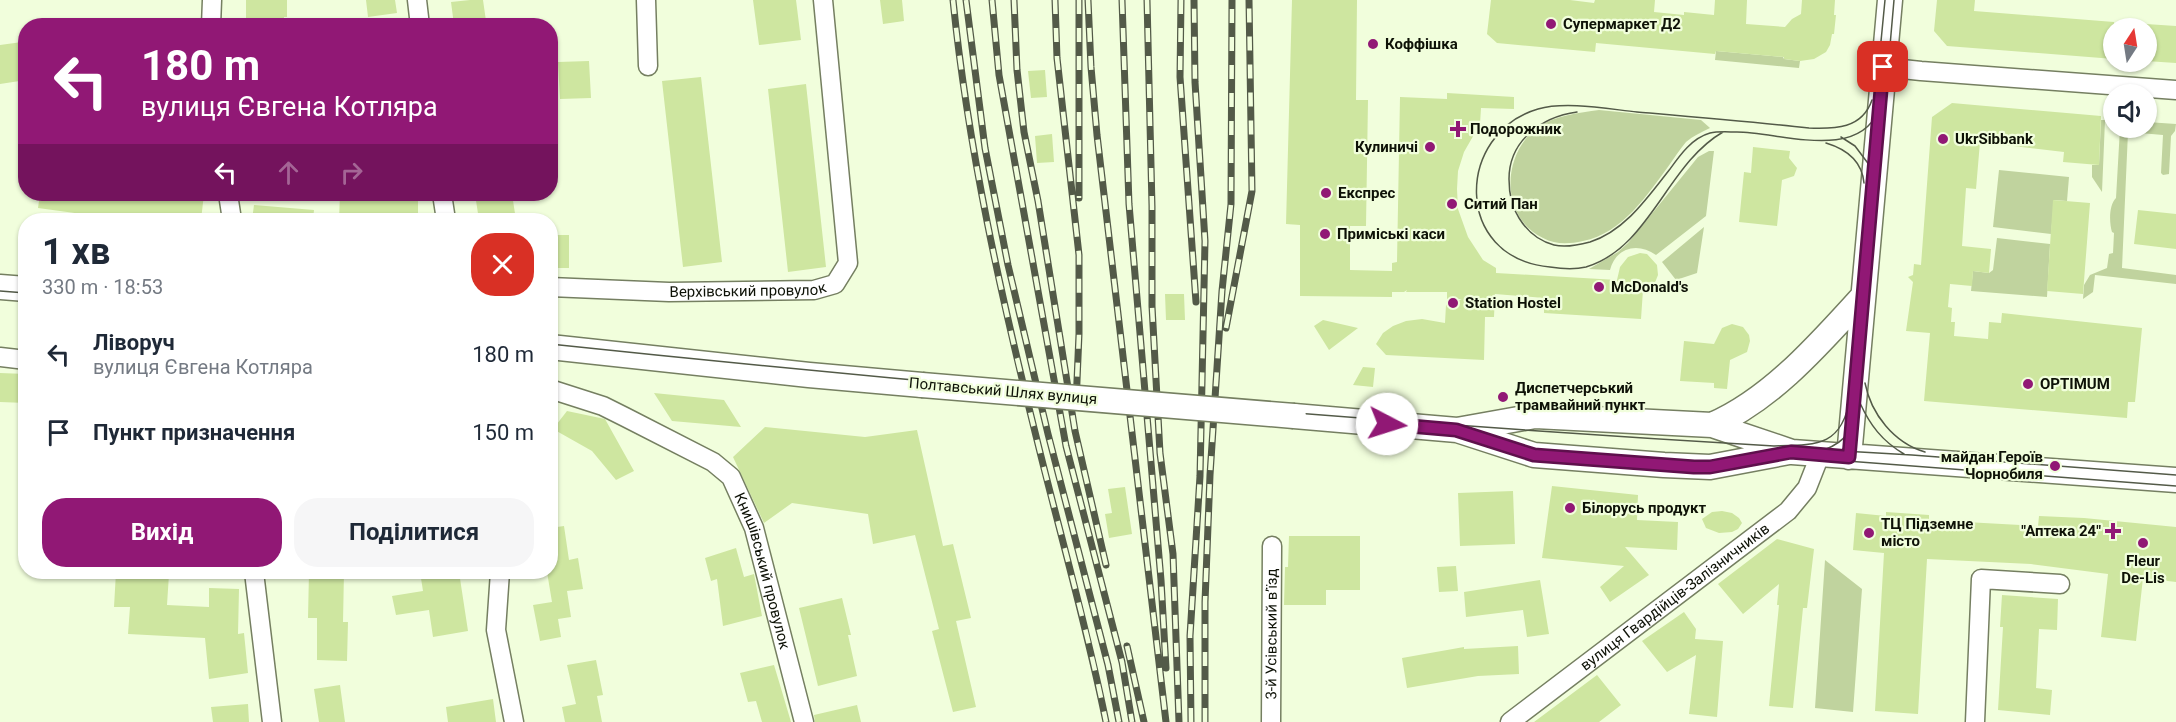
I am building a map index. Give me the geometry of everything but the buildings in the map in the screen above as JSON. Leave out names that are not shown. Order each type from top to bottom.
[{"type":"main road","points":[[1849,457],[1890,0]]},
{"type":"main road","points":[[0,287],[18,288]]},
{"type":"main road","points":[[1712,425],[1755,401],[1818,345],[1863,296]]},
{"type":"main road","name":"Полтавський Шлях вулиця","points":[[558,348],[809,375],[1456,430],[1534,455],[1710,467],[1791,452]]},
{"type":"main road","name":"Полтавський Шлях вулиця","points":[[1456,430],[1535,416],[1712,425],[1791,452],[2176,480]]},
{"type":"street","points":[[211,18],[212,0]]},
{"type":"street","points":[[417,0],[419,18]]},
{"type":"street","points":[[646,0],[648,66]]},
{"type":"street","name":"Верхівський провулок","points":[[558,287],[669,292],[814,290],[836,284],[848,263],[823,0]]},
{"type":"street","points":[[1883,67],[2176,90]]},
{"type":"street","points":[[0,357],[18,359]]},
{"type":"street","name":"Книшівський провулок","points":[[558,392],[603,406],[714,462],[731,477],[754,528],[804,722]]},
{"type":"street","name":"вулиця Гвардійців-Залізничників","points":[[1510,722],[1788,511],[1807,488],[1820,455]]},
{"type":"street","name":"3-й Усівський в’їзд","points":[[1271,722],[1272,546]]},
{"type":"street","points":[[255,579],[272,722]]},
{"type":"street","points":[[500,579],[496,630],[514,722]]},
{"type":"street","points":[[1975,722],[1981,579],[2060,584]]},
{"type":"green space","points":[[1716,51],[1783,57],[1800,61],[1799,68],[1715,60]]},
{"type":"green space","points":[[1599,110],[1701,120],[1710,128],[1686,142],[1643,200],[1610,230],[1597,237],[1578,242],[1553,242],[1529,228],[1519,215],[1513,201],[1510,184],[1517,152],[1526,138],[1545,123],[1568,115]]},
{"type":"green space","points":[[2101,120],[2103,120],[2102,192],[2092,177],[2092,165],[2099,165]]},
{"type":"green space","points":[[2157,123],[2176,124],[2171,136],[2169,174],[2163,175],[2161,173],[2163,135],[2157,134]]},
{"type":"green space","points":[[2119,138],[2128,138],[2122,268],[2176,275],[2176,284],[2095,275],[2093,292],[2083,299],[2084,285],[2090,275],[2107,268],[2109,254],[2113,253],[2114,233],[2111,228],[2110,214],[2116,198]]},
{"type":"green space","points":[[1714,151],[1706,216],[1656,255],[1642,249],[1628,249],[1617,256],[1610,270],[1589,269],[1618,252],[1628,243],[1698,157]]},
{"type":"green space","points":[[1999,170],[2069,177],[2067,201],[2054,200],[2051,234],[1993,227]]},
{"type":"green space","points":[[1704,227],[1697,273],[1676,280],[1662,262]]},
{"type":"green space","points":[[1997,238],[2050,244],[2047,297],[1971,291],[1973,271],[1989,273],[1993,270]]},
{"type":"green space","points":[[1825,560],[1862,589],[1853,712],[1815,708]]},
{"type":"tram line","points":[[558,345],[856,375],[1315,415],[1774,446],[1814,443],[1825,440],[1841,426],[1850,398],[1885,0]]},
{"type":"tram line","points":[[1887,80],[1894,0]]},
{"type":"tram line","points":[[1577,112],[1551,119],[1540,125],[1521,142],[1510,165],[1509,190],[1516,213],[1534,235],[1543,241],[1559,246],[1590,242],[1614,230],[1644,202],[1687,148],[1704,135],[1716,132],[1737,132],[1816,140],[1836,140],[1854,135],[1868,126],[1879,110],[1887,74]]},
{"type":"tram line","points":[[1723,132],[1704,146],[1687,164],[1627,242],[1608,257],[1586,267],[1572,269],[1550,267],[1518,259],[1495,242],[1482,219],[1476,194],[1480,167],[1492,143],[1511,122],[1538,109],[1587,106],[1828,128],[1855,122],[1862,117],[1872,100]]},
{"type":"tram line","points":[[1815,453],[1838,443],[1852,427],[1859,411],[1884,107]]},
{"type":"tram line","points":[[1841,137],[1855,146],[1870,166]]},
{"type":"tram line","points":[[1826,143],[1852,157],[1860,168],[1864,183]]},
{"type":"tram line","points":[[0,291],[18,292]]},
{"type":"tram line","points":[[1865,383],[1873,406],[1886,426],[1903,442],[1925,452]]},
{"type":"tram line","points":[[1860,403],[1878,432],[1889,444],[1904,454]]},
{"type":"tram line","points":[[1826,450],[2176,475]]},
{"type":"tram line","points":[[1754,454],[2176,486]]},
{"type":"railway","points":[[953,0],[967,111],[987,222],[1024,386],[1106,722]]},
{"type":"railway","points":[[966,0],[985,148],[1008,265],[1048,434],[1108,665],[1119,722]]},
{"type":"railway","points":[[992,0],[999,75],[1066,446],[1122,662],[1132,722]]},
{"type":"railway","points":[[1014,0],[1017,70],[1024,132],[1038,201],[1075,431],[1106,565]]},
{"type":"railway","points":[[1055,0],[1057,58],[1079,255],[1076,404]]},
{"type":"railway","points":[[1079,0],[1079,198]]},
{"type":"railway","points":[[1088,0],[1097,135],[1166,722]]},
{"type":"railway","points":[[1122,0],[1129,204],[1161,580],[1166,668]]},
{"type":"railway","points":[[1147,0],[1152,306],[1160,453],[1173,554],[1179,722]]},
{"type":"railway","points":[[1181,0],[1180,77],[1196,302]]},
{"type":"railway","points":[[1191,722],[1190,636],[1200,476],[1205,241],[1195,82],[1194,0]]},
{"type":"railway","points":[[1205,722],[1205,602],[1210,475],[1222,291],[1231,204],[1232,0]]},
{"type":"railway","points":[[1226,328],[1252,191],[1249,0]]},
{"type":"railway","points":[[1127,646],[1144,722]]},
{"type":"place","name":"Супермаркет Д2","points":[[1551,24]]},
{"type":"place","name":"Коффішка","points":[[1373,44]]},
{"type":"place","name":"Подорожник","points":[[1458,129]]},
{"type":"place","name":"UkrSibbank","points":[[1943,139]]},
{"type":"place","name":"Кулиничі","points":[[1430,147]]},
{"type":"place","name":"Експрес","points":[[1326,193]]},
{"type":"place","name":"Ситий Пан","points":[[1452,204]]},
{"type":"place","name":"Приміські каси","points":[[1325,234]]},
{"type":"place","name":"McDonald's","points":[[1599,287]]},
{"type":"place","name":"Station Hostel","points":[[1453,303]]},
{"type":"place","name":"OPTIMUM","points":[[2028,384]]},
{"type":"place","name":"Диспетчерський трамвайний пункт","points":[[1503,397]]},
{"type":"place","name":"майдан Героїв Чорнобиля","points":[[2055,466]]},
{"type":"place","name":"Білорусь продукт","points":[[1570,508]]},
{"type":"place","name":"\"Аптека 24\"","points":[[2113,531]]},
{"type":"place","name":"ТЦ Підземне місто","points":[[1869,533]]},
{"type":"place","name":"Fleur De-Lis","points":[[2143,543]]},
{"type":"route","points":[[1387,424],[1456,430],[1534,455],[1694,467],[1710,467],[1791,452],[1849,457],[1883,67]]}]
